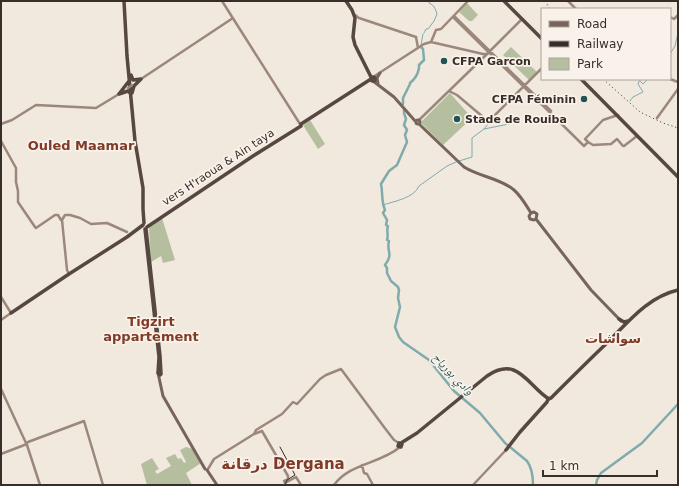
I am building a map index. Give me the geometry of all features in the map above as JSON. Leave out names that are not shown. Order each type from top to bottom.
[{"type":"highway","points":[[125,1],[131,94]]},
{"type":"highway","points":[[125,1],[125,28],[129,78],[137,144],[144,185],[144,227],[160,376]]},
{"type":"highway","points":[[347,1],[355,15],[355,42],[358,51],[373,78]]},
{"type":"highway","points":[[347,1],[354,18],[353,37],[355,46],[373,78]]},
{"type":"highway","points":[[504,1],[541,38]]},
{"type":"highway","points":[[130,72],[133,80],[141,79]]},
{"type":"highway","points":[[120,94],[127,85],[129,78]]},
{"type":"highway","points":[[69,273],[152,222],[373,78]]},
{"type":"highway","points":[[131,94],[141,79]]},
{"type":"highway","points":[[582,80],[678,176]]},
{"type":"highway","points":[[120,94],[128,91],[131,94]]},
{"type":"highway","points":[[618,116],[678,176]]},
{"type":"highway","points":[[12,313],[69,273],[144,227],[148,227],[152,222]]},
{"type":"highway","points":[[624,325],[651,302],[678,290]]},
{"type":"highway","points":[[517,438],[550,399],[630,319],[652,301],[663,295],[678,290]]},
{"type":"highway","points":[[618,318],[624,322],[630,319]]},
{"type":"highway","points":[[618,318],[624,325]]},
{"type":"highway","points":[[399,446],[490,374],[501,370],[508,369],[516,371],[525,376],[550,399]]},
{"type":"highway","points":[[508,448],[550,399]]},
{"type":"highway","points":[[545,406],[551,402],[550,399]]},
{"type":"main road","points":[[373,78],[419,122],[459,164],[471,171],[512,188],[531,213],[536,213],[538,216],[536,219],[591,290],[618,318]]},
{"type":"main road","points":[[531,213],[529,216],[530,219],[536,219]]},
{"type":"main road","points":[[160,376],[162,396],[216,485]]},
{"type":"street","points":[[222,1],[301,125]]},
{"type":"street","points":[[373,78],[418,48],[430,42],[436,30],[440,30],[468,1]]},
{"type":"street","points":[[355,15],[358,18],[416,38],[418,48]]},
{"type":"street","points":[[454,16],[454,18],[584,146],[588,142]]},
{"type":"street","points":[[1,124],[12,120],[36,105],[96,108],[120,94],[233,18]]},
{"type":"street","points":[[419,122],[522,19]]},
{"type":"street","points":[[430,42],[483,54],[489,52]]},
{"type":"street","points":[[450,91],[458,94],[489,121],[541,69]]},
{"type":"street","points":[[657,118],[678,89]]},
{"type":"street","points":[[588,142],[586,139],[603,120],[618,116]]},
{"type":"street","points":[[588,142],[593,145],[611,144],[617,139],[624,146],[637,136]]},
{"type":"street","points":[[1,141],[16,168],[18,202],[35,227],[36,228],[55,215],[58,215],[62,220],[69,273]]},
{"type":"street","points":[[62,220],[65,216],[70,215],[82,218],[91,224],[107,223],[127,232],[144,227]]},
{"type":"street","points":[[127,232],[127,237]]},
{"type":"street","points":[[1,297],[12,313],[1,320]]},
{"type":"street","points":[[254,434],[256,430],[283,413],[293,402],[297,404],[321,378],[338,370],[342,370],[361,398],[399,446]]},
{"type":"street","points":[[1,389],[27,443],[40,485]]},
{"type":"street","points":[[361,398],[399,446]]},
{"type":"street","points":[[1,454],[84,421],[103,485]]},
{"type":"street","points":[[207,469],[214,459],[254,434],[262,431],[288,476],[284,482],[288,482],[296,477],[301,485]]},
{"type":"street","points":[[334,485],[342,476],[353,469],[388,456],[399,446]]},
{"type":"street","points":[[473,485],[508,448]]},
{"type":"street","points":[[362,466],[364,473],[367,474],[373,485]]},
{"type":"green space","points":[[467,3],[478,15],[472,21],[469,21],[459,12]]},
{"type":"green space","points":[[511,47],[537,72],[529,80],[503,55]]},
{"type":"green space","points":[[450,93],[472,118],[443,145],[421,123]]},
{"type":"green space","points":[[310,120],[325,144],[318,149],[303,125]]},
{"type":"green space","points":[[162,218],[175,260],[163,263],[161,256],[151,262],[149,229],[150,226]]},
{"type":"green space","points":[[186,447],[193,449],[201,463],[186,473],[192,485],[147,485],[141,464],[152,458],[159,469],[155,471],[157,474],[171,466],[166,458],[175,454],[178,459],[181,458],[184,463],[186,462],[180,450]]},
{"type":"waterway","points":[[424,33],[434,21],[437,14],[429,1]]},
{"type":"waterway","points":[[671,52],[675,46],[678,33]]},
{"type":"waterway","points":[[421,45],[423,34]]},
{"type":"waterway","points":[[410,83],[417,74],[419,65],[424,60],[423,49],[421,47]]},
{"type":"waterway","points":[[630,101],[633,97],[643,92],[638,84],[639,81],[643,84],[647,80]]},
{"type":"waterway","points":[[403,104],[403,98],[410,84]]},
{"type":"waterway","name":"وادي بورياح","points":[[404,110],[406,119],[404,125],[407,130],[405,135],[407,142],[397,165],[389,171],[381,184],[385,210],[383,213],[387,220],[387,240],[389,241],[389,258],[385,265],[391,281],[398,287],[399,290],[398,298],[400,307],[395,327],[403,342],[429,360],[454,391],[480,413],[505,443],[527,461],[532,472],[533,485]]},
{"type":"waterway","points":[[459,161],[472,157],[472,138],[484,129],[519,122]]},
{"type":"waterway","points":[[484,129],[489,123]]},
{"type":"waterway","points":[[383,205],[409,196],[417,190],[419,186],[447,166],[456,162]]},
{"type":"waterway","points":[[596,485],[601,473],[642,443],[678,404]]},
{"type":"tram line","points":[[280,447],[295,475],[287,480],[285,485]]},
{"type":"railway","points":[[545,1],[549,8]]},
{"type":"railway","points":[[604,80],[640,112],[663,123],[678,128]]},
{"type":"place","name":"CFPA Garcon","points":[[444,61]]},
{"type":"place","name":"CFPA Féminin","points":[[584,99]]},
{"type":"place","name":"Stade de Rouiba","points":[[457,119]]},
{"type":"district","name":"Ouled Maamar","points":[[81,145]]},
{"type":"district","name":"Tigzirt appartement","points":[[151,328]]},
{"type":"district","name":"سواشات","points":[[613,338]]},
{"type":"district","name":"درقانة Dergana","points":[[283,464]]}]
